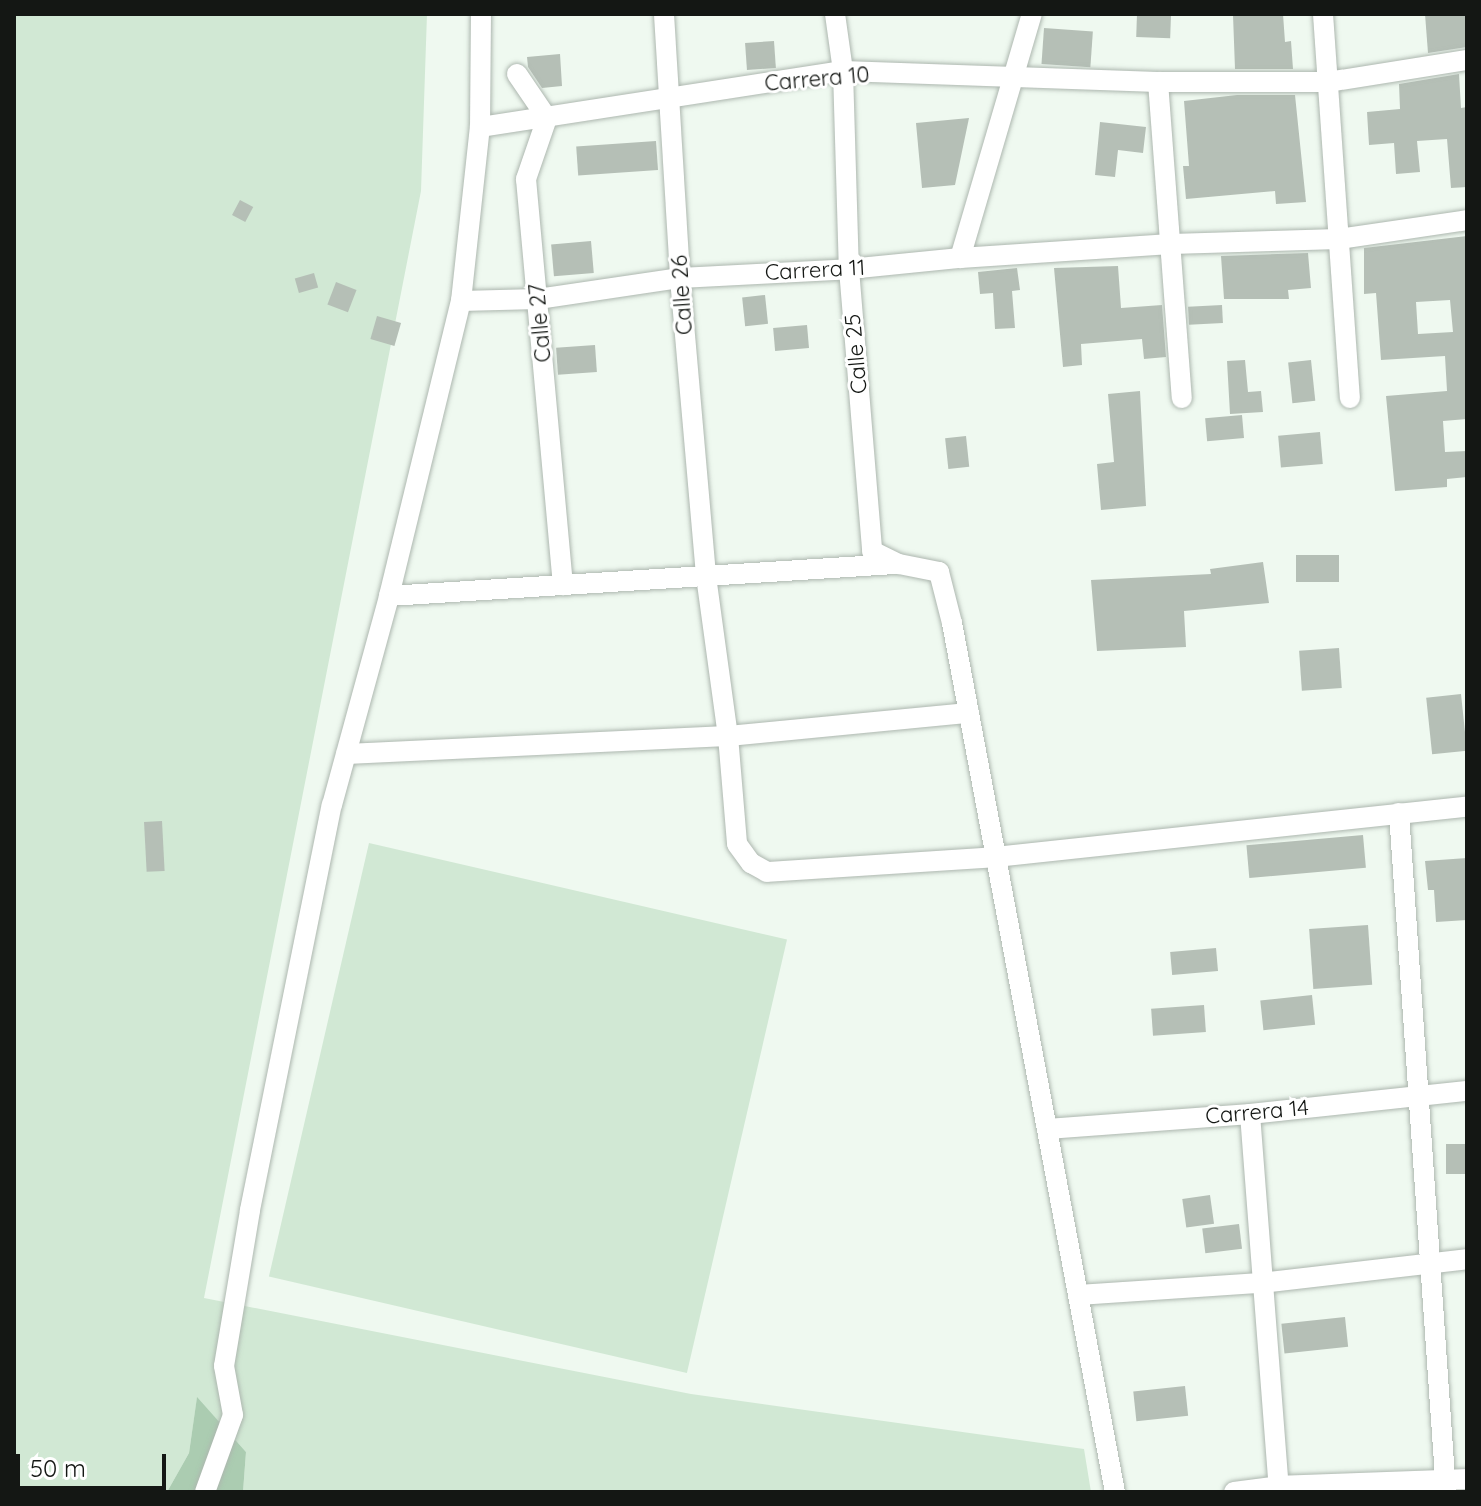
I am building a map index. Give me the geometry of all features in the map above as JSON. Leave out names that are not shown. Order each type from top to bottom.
[{"type":"street","points":[[205,1492],[233,1415],[224,1366],[250,1210],[332,805],[389,596],[461,301],[480,127],[481,14]]},
{"type":"street","name":"Calle 26","points":[[664,14],[680,278],[706,576],[728,736],[737,844],[751,863],[767,872],[996,857],[1467,807]]},
{"type":"street","name":"Calle 25","points":[[835,14],[843,71],[849,269],[872,551],[899,564]]},
{"type":"street","points":[[960,258],[1032,14]]},
{"type":"street","points":[[1323,14],[1350,398]]},
{"type":"street","name":"Carrera 10","points":[[480,127],[843,71],[1158,82],[1328,82],[1467,60]]},
{"type":"street","points":[[517,74],[547,118]]},
{"type":"street","points":[[1158,82],[1182,398]]},
{"type":"street","name":"Calle 27","points":[[547,118],[526,179],[563,585]]},
{"type":"street","name":"Carrera 11","points":[[461,301],[538,299],[680,278],[849,269],[960,258],[1171,244],[1339,239],[1467,220]]},
{"type":"street","points":[[389,596],[899,564],[939,572],[969,713],[1115,1492]]},
{"type":"street","points":[[346,754],[728,736],[969,713]]},
{"type":"street","points":[[1399,813],[1446,1486]]},
{"type":"street","name":"Carrera 14","points":[[1047,1129],[1250,1114],[1467,1091]]},
{"type":"street","points":[[1250,1114],[1279,1489]]},
{"type":"street","points":[[1078,1295],[1261,1283],[1467,1259]]},
{"type":"street","points":[[1234,1492],[1446,1486],[1467,1479]]},
{"type":"green space","points":[[14,14],[427,14],[421,191],[204,1298],[691,1394],[1084,1449],[1091,1492],[243,1492],[246,1452],[197,1398],[189,1453],[167,1492],[14,1492]]},
{"type":"green space","points":[[369,843],[787,940],[687,1373],[269,1277]]},
{"type":"green space","points":[[197,1397],[246,1452],[243,1492],[167,1492],[189,1453]]},
{"type":"building","points":[[1137,14],[1171,15],[1170,38],[1136,37]]},
{"type":"building","points":[[1283,14],[1285,42],[1291,41],[1293,69],[1235,69],[1233,15]]},
{"type":"building","points":[[1425,14],[1467,14],[1467,47],[1428,53]]},
{"type":"building","points":[[1044,28],[1093,31],[1090,67],[1041,64]]},
{"type":"building","points":[[774,41],[776,68],[747,70],[745,43]]},
{"type":"building","points":[[560,54],[562,86],[542,88],[528,67],[527,57]]},
{"type":"building","points":[[1459,74],[1461,108],[1467,107],[1467,187],[1451,188],[1447,139],[1417,141],[1420,172],[1396,174],[1394,143],[1369,145],[1367,112],[1400,109],[1399,84]]},
{"type":"building","points":[[1237,95],[1295,95],[1306,202],[1276,204],[1275,191],[1186,199],[1183,166],[1189,166],[1184,101]]},
{"type":"building","points":[[969,118],[955,185],[922,188],[916,123]]},
{"type":"building","points":[[1100,122],[1146,127],[1143,153],[1118,150],[1115,177],[1095,175]]},
{"type":"building","points":[[656,141],[658,170],[578,176],[576,147]]},
{"type":"building","points":[[240,200],[253,207],[245,222],[232,215]]},
{"type":"building","points":[[1467,236],[1467,419],[1443,421],[1445,452],[1467,451],[1467,477],[1447,479],[1447,487],[1395,491],[1386,396],[1447,391],[1445,356],[1381,360],[1376,293],[1364,294],[1364,248]],"holes":[[[1450,300],[1453,332],[1418,334],[1416,302]]]},
{"type":"building","points":[[591,241],[594,273],[554,276],[551,244]]},
{"type":"building","points":[[1308,253],[1311,288],[1288,290],[1289,299],[1224,299],[1221,256]]},
{"type":"building","points":[[1118,266],[1121,308],[1162,305],[1166,357],[1144,359],[1142,339],[1081,344],[1082,365],[1063,367],[1054,268]]},
{"type":"building","points":[[1017,268],[1020,290],[1012,291],[1015,328],[995,329],[993,293],[980,294],[978,272]]},
{"type":"building","points":[[314,273],[318,287],[299,293],[295,279]]},
{"type":"building","points":[[336,282],[357,290],[348,312],[327,304]]},
{"type":"building","points":[[765,295],[768,324],[745,326],[742,297]]},
{"type":"building","points":[[1222,305],[1223,323],[1189,325],[1188,307]]},
{"type":"building","points":[[377,316],[401,323],[394,346],[370,339]]},
{"type":"building","points":[[807,325],[809,348],[775,351],[773,328]]},
{"type":"building","points":[[595,345],[597,372],[558,375],[556,348]]},
{"type":"building","points":[[1245,360],[1248,392],[1261,391],[1263,412],[1230,414],[1227,361]]},
{"type":"building","points":[[1311,360],[1315,401],[1292,403],[1288,362]]},
{"type":"building","points":[[1140,391],[1146,506],[1101,510],[1097,464],[1114,462],[1108,394]]},
{"type":"building","points":[[1242,415],[1244,438],[1207,441],[1205,418]]},
{"type":"building","points":[[1320,432],[1323,464],[1281,468],[1278,436]]},
{"type":"building","points":[[966,436],[969,467],[948,469],[945,438]]},
{"type":"building","points":[[1296,555],[1339,555],[1339,582],[1296,582]]},
{"type":"building","points":[[1263,562],[1269,603],[1184,611],[1186,647],[1097,651],[1091,580],[1211,574],[1210,569]]},
{"type":"building","points":[[1339,648],[1342,688],[1302,691],[1299,651]]},
{"type":"building","points":[[1461,694],[1467,751],[1432,754],[1426,698]]},
{"type":"building","points":[[162,821],[165,871],[147,872],[144,822]]},
{"type":"building","points":[[1363,835],[1366,868],[1249,878],[1246,845]]},
{"type":"building","points":[[1467,858],[1467,920],[1436,922],[1434,890],[1428,890],[1425,861]]},
{"type":"building","points":[[1368,925],[1372,985],[1313,989],[1309,929]]},
{"type":"building","points":[[1216,948],[1218,971],[1172,975],[1170,952]]},
{"type":"building","points":[[1312,995],[1315,1025],[1263,1030],[1260,1000]]},
{"type":"building","points":[[1204,1005],[1206,1032],[1153,1036],[1151,1009]]},
{"type":"building","points":[[1446,1144],[1467,1144],[1467,1174],[1446,1174]]},
{"type":"building","points":[[1210,1195],[1214,1224],[1186,1228],[1182,1199]]},
{"type":"building","points":[[1239,1224],[1242,1249],[1205,1253],[1202,1229]]},
{"type":"building","points":[[1345,1317],[1348,1347],[1284,1354],[1281,1324]]},
{"type":"building","points":[[1185,1386],[1188,1416],[1136,1421],[1133,1391]]}]
